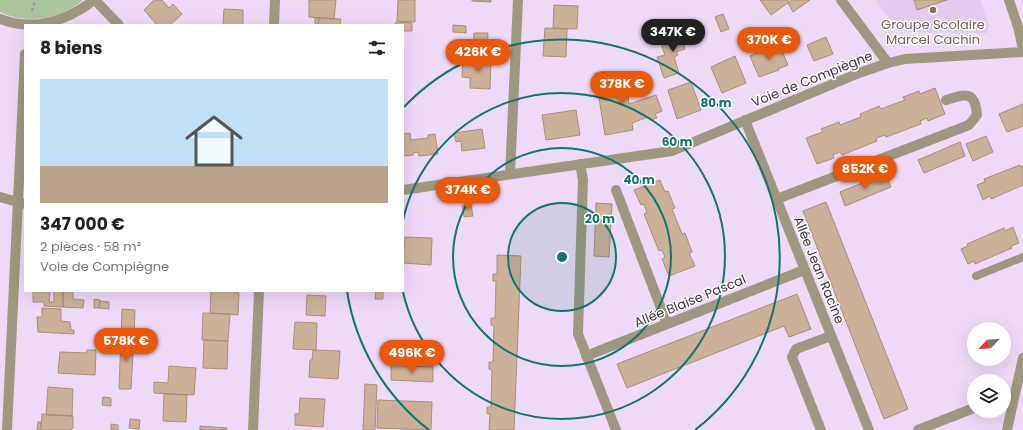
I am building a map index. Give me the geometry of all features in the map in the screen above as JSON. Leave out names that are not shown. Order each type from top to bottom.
[{"type":"street","points":[[42,24],[57,21],[70,16],[83,9],[94,0],[118,24]]},
{"type":"street","points":[[274,24],[275,0]]},
{"type":"street","points":[[510,174],[518,0]]},
{"type":"street","points":[[842,0],[888,63]]},
{"type":"street","points":[[1009,0],[1018,27],[1023,51]]},
{"type":"street","points":[[0,19],[24,24]]},
{"type":"street","name":"Voie de Compiègne","points":[[404,190],[672,151],[859,73],[888,63],[905,59],[1023,51]]},
{"type":"street","points":[[7,430],[21,203],[24,91]]},
{"type":"street","points":[[777,199],[969,125],[977,116],[976,105],[970,96],[964,94],[946,100]]},
{"type":"street","name":"Allée Jean Racine","points":[[745,120],[868,430]]},
{"type":"street","points":[[580,164],[583,180],[578,334],[616,430]]},
{"type":"street","points":[[616,190],[667,324]]},
{"type":"street","points":[[0,197],[21,203]]},
{"type":"street","name":"Allée Blaise Pascal","points":[[586,356],[804,270]]},
{"type":"street","points":[[253,430],[259,292]]},
{"type":"street","points":[[821,430],[792,357],[796,349],[830,336]]},
{"type":"street","points":[[1011,400],[1023,358]]},
{"type":"street","points":[[918,430],[967,411]]},
{"type":"street","points":[[1007,430],[1008,418]]},
{"type":"lane","points":[[976,276],[1023,257]]},
{"type":"shaded area","name":"Groupe Scolaire Marcel Cachin","points":[[876,0],[980,0],[989,26],[987,33],[907,32],[890,20]]},
{"type":"green space","points":[[0,0],[83,0],[74,7],[54,16],[32,19],[10,16],[0,12]]},
{"type":"building","points":[[154,0],[162,0],[169,8],[173,4],[182,14],[171,24],[156,24],[144,10]]},
{"type":"building","points":[[309,0],[336,0],[334,19],[309,17]]},
{"type":"building","points":[[398,0],[415,0],[415,22],[397,21]]},
{"type":"building","points":[[491,0],[491,2],[472,1]]},
{"type":"building","points":[[760,0],[788,0],[789,2],[771,15]]},
{"type":"building","points":[[792,0],[810,0],[793,12],[788,3]]},
{"type":"building","points":[[914,0],[947,0],[917,10]]},
{"type":"building","points":[[554,5],[578,6],[577,29],[553,28]]},
{"type":"building","points":[[224,9],[243,10],[243,24],[223,24]]},
{"type":"building","points":[[723,14],[729,29],[721,32],[715,17]]},
{"type":"building","points":[[315,18],[319,18],[318,24],[315,24]]},
{"type":"building","points":[[319,18],[341,19],[340,24],[318,24]]},
{"type":"building","points":[[396,22],[412,23],[412,31],[404,31],[404,24],[395,24]]},
{"type":"building","points":[[453,25],[466,26],[466,33],[453,32]]},
{"type":"building","points":[[685,25],[692,42],[684,45],[685,49],[676,52],[678,55],[674,57],[679,73],[664,78],[657,57],[665,55],[660,41],[673,41],[682,37],[679,29]]},
{"type":"building","points":[[545,28],[567,29],[566,57],[543,56]]},
{"type":"building","points":[[474,33],[488,33],[487,54],[485,54],[485,61],[474,60]]},
{"type":"building","points":[[826,37],[833,54],[814,61],[807,45]]},
{"type":"building","points":[[779,44],[788,65],[759,77],[750,56]]},
{"type":"building","points":[[735,56],[746,83],[722,93],[711,67]]},
{"type":"building","points":[[463,60],[491,61],[490,89],[470,88],[470,78],[462,77]]},
{"type":"building","points":[[595,73],[625,75],[629,104],[656,95],[662,111],[655,114],[657,118],[650,120],[648,117],[632,123],[633,130],[605,135]]},
{"type":"building","points":[[691,82],[701,110],[677,119],[668,90]]},
{"type":"building","points":[[935,88],[945,114],[928,121],[927,118],[920,121],[921,124],[886,137],[885,135],[876,138],[877,141],[842,155],[840,152],[833,155],[834,158],[817,164],[806,138],[823,132],[821,129],[839,122],[840,125],[861,117],[860,114],[879,106],[881,109],[905,100],[903,97],[919,91],[920,94]]},
{"type":"building","points":[[1023,104],[1023,126],[1007,132],[999,114]]},
{"type":"building","points":[[576,110],[580,135],[546,140],[542,115]]},
{"type":"building","points":[[482,129],[485,148],[462,151],[461,141],[456,142],[454,133]]},
{"type":"building","points":[[410,133],[411,140],[428,138],[428,135],[435,134],[438,154],[419,156],[418,152],[413,153],[413,155],[404,156],[404,134]]},
{"type":"building","points":[[986,136],[993,152],[973,161],[966,144]]},
{"type":"building","points":[[960,142],[965,156],[924,173],[918,160]]},
{"type":"building","points":[[1020,165],[1021,167],[1023,166],[1023,185],[991,199],[990,196],[983,200],[977,185],[985,182],[984,179]]},
{"type":"building","points":[[885,174],[891,187],[845,206],[840,192]]},
{"type":"building","points":[[660,180],[665,192],[668,191],[675,208],[672,209],[682,234],[685,233],[692,252],[689,253],[695,266],[669,276],[662,259],[665,257],[662,250],[659,251],[644,214],[647,213],[644,204],[641,205],[634,190]]},
{"type":"building","points":[[826,202],[908,409],[884,419],[803,211]]},
{"type":"building","points":[[596,203],[612,204],[609,257],[594,256]]},
{"type":"building","points":[[471,205],[473,216],[464,217],[462,206]]},
{"type":"building","points":[[1013,227],[1019,243],[1011,246],[1012,248],[975,264],[974,261],[968,264],[961,249],[968,246],[967,244],[1004,228],[1005,231]]},
{"type":"building","points":[[405,237],[432,238],[431,265],[404,263]]},
{"type":"building","points":[[497,255],[521,256],[514,430],[489,430],[490,414],[487,414],[487,407],[491,407],[492,370],[489,369],[489,362],[493,362],[494,326],[491,325],[491,318],[495,318],[496,281],[493,281],[493,274],[497,274]]},
{"type":"building","points":[[33,292],[50,292],[49,302],[54,302],[54,292],[63,292],[63,307],[44,306],[44,302],[33,302]]},
{"type":"building","points":[[63,292],[73,292],[73,299],[84,300],[83,308],[63,307]]},
{"type":"building","points":[[211,292],[239,293],[238,315],[210,313]]},
{"type":"building","points":[[376,292],[383,292],[383,299],[375,299]]},
{"type":"building","points":[[797,294],[811,329],[789,337],[784,326],[627,388],[617,364]]},
{"type":"building","points":[[307,295],[326,296],[325,316],[306,315]]},
{"type":"building","points":[[94,299],[100,300],[99,308],[94,308]]},
{"type":"building","points":[[100,301],[109,302],[109,309],[99,308]]},
{"type":"building","points":[[42,308],[61,309],[61,321],[70,322],[71,330],[74,330],[74,334],[38,332],[37,317],[42,317]]},
{"type":"building","points":[[122,309],[135,310],[134,337],[121,336]]},
{"type":"building","points":[[203,313],[230,314],[228,341],[202,340]]},
{"type":"building","points":[[295,322],[317,323],[316,350],[293,349]]},
{"type":"building","points":[[121,336],[134,337],[131,389],[119,389]]},
{"type":"building","points":[[204,340],[228,341],[227,369],[203,368]]},
{"type":"building","points":[[87,350],[96,350],[95,375],[58,373],[60,352],[87,353]]},
{"type":"building","points":[[313,350],[340,351],[338,379],[309,377],[310,360],[312,360]]},
{"type":"building","points":[[391,365],[433,367],[433,382],[391,380]]},
{"type":"building","points":[[169,366],[196,368],[194,395],[154,393],[154,382],[168,383]]},
{"type":"building","points":[[365,384],[377,385],[375,430],[363,430]]},
{"type":"building","points":[[48,387],[73,389],[72,416],[46,415]]},
{"type":"building","points":[[164,394],[187,395],[186,422],[163,421]]},
{"type":"building","points":[[103,397],[111,398],[111,406],[102,405]]},
{"type":"building","points":[[300,398],[325,399],[323,427],[295,425],[295,414],[299,414]]},
{"type":"building","points":[[378,400],[432,402],[431,430],[377,428]]},
{"type":"building","points":[[42,414],[73,416],[73,428],[71,430],[41,430]]},
{"type":"building","points":[[130,419],[140,420],[139,429],[129,428]]},
{"type":"building","points":[[38,422],[41,422],[41,430],[37,430]]},
{"type":"building","points":[[111,424],[118,425],[118,430],[111,430]]},
{"type":"building","points":[[200,426],[227,428],[227,430],[200,430]]},
{"type":"place","name":"Groupe Scolaire Marcel Cachin","points":[[933,10]]}]
